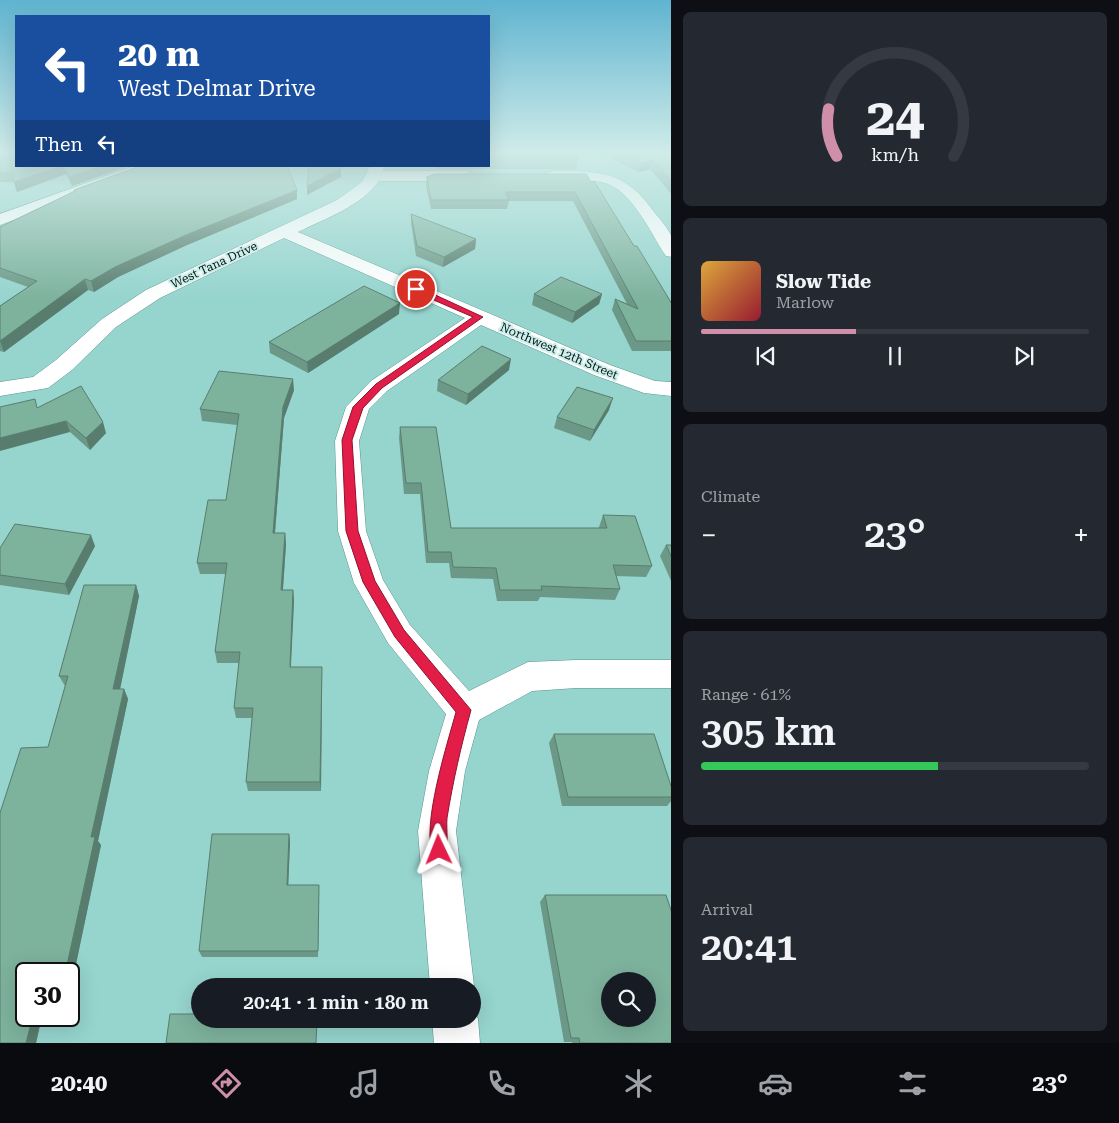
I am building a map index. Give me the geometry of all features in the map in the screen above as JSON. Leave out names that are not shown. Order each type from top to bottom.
[{"type":"street","points":[[0,220],[48,203]]},
{"type":"street","name":"West Tana Drive","points":[[0,389],[40,383],[53,374],[109,323],[153,294],[345,203]]},
{"type":"street","points":[[639,203],[671,251]]},
{"type":"street","name":"Northwest 12th Street","points":[[284,232],[602,370],[652,388],[671,389]]},
{"type":"street","points":[[464,710],[399,634],[369,582],[352,531],[347,440],[358,407],[379,386],[479,317]]},
{"type":"street","points":[[451,978],[437,831],[447,771],[464,710],[528,678],[576,674],[671,674]]},
{"type":"street","points":[[456,1028],[457,1043]]},
{"type":"building","points":[[51,203],[266,203],[186,235],[115,267],[91,281],[85,279],[0,341],[0,306],[37,281],[0,268],[0,227]]},
{"type":"building","points":[[581,203],[607,203],[634,246],[637,246],[671,302],[671,341],[636,341],[615,299],[638,309]]},
{"type":"building","points":[[411,214],[476,239],[444,257],[417,246]]},
{"type":"building","points":[[561,277],[602,294],[575,312],[534,294]]},
{"type":"building","points":[[364,286],[400,303],[307,362],[269,342]]},
{"type":"building","points":[[482,346],[511,359],[468,394],[438,380]]},
{"type":"building","points":[[219,371],[293,379],[283,407],[273,533],[285,533],[281,590],[293,590],[290,667],[322,667],[320,782],[246,782],[253,708],[234,708],[240,652],[215,652],[227,563],[197,563],[208,500],[226,500],[239,414],[200,409]]},
{"type":"building","points":[[81,386],[103,422],[86,438],[66,421],[0,438],[0,407],[35,399],[37,408]]},
{"type":"building","points":[[577,387],[613,398],[594,430],[557,417]]},
{"type":"building","points":[[400,427],[436,427],[451,528],[607,528],[603,515],[635,516],[652,566],[613,565],[620,589],[541,586],[542,590],[500,590],[496,568],[453,567],[451,552],[428,552],[421,483],[406,483]]},
{"type":"building","points":[[15,524],[91,535],[65,584],[0,575],[0,548]]},
{"type":"building","points":[[666,545],[671,545],[671,556]]},
{"type":"building","points":[[84,585],[136,585],[113,689],[124,689],[91,837],[95,837],[68,962],[15,962],[15,1027],[30,1027],[26,1043],[0,1043],[0,813],[21,748],[48,747],[68,676],[59,676]]},
{"type":"building","points":[[554,734],[654,734],[671,786],[671,797],[568,797]]},
{"type":"building","points":[[212,834],[289,834],[287,885],[319,885],[318,951],[199,951]]},
{"type":"building","points":[[545,895],[666,895],[671,910],[671,1043],[580,1043],[579,1038],[571,1038]]},
{"type":"building","points":[[170,1014],[191,1014],[191,1028],[317,1028],[316,1043],[166,1043]]},
{"type":"route","points":[[416,289],[479,317],[379,386],[358,407],[347,440],[352,531],[369,582],[399,634],[464,710],[447,771],[437,831],[439,850]]}]
